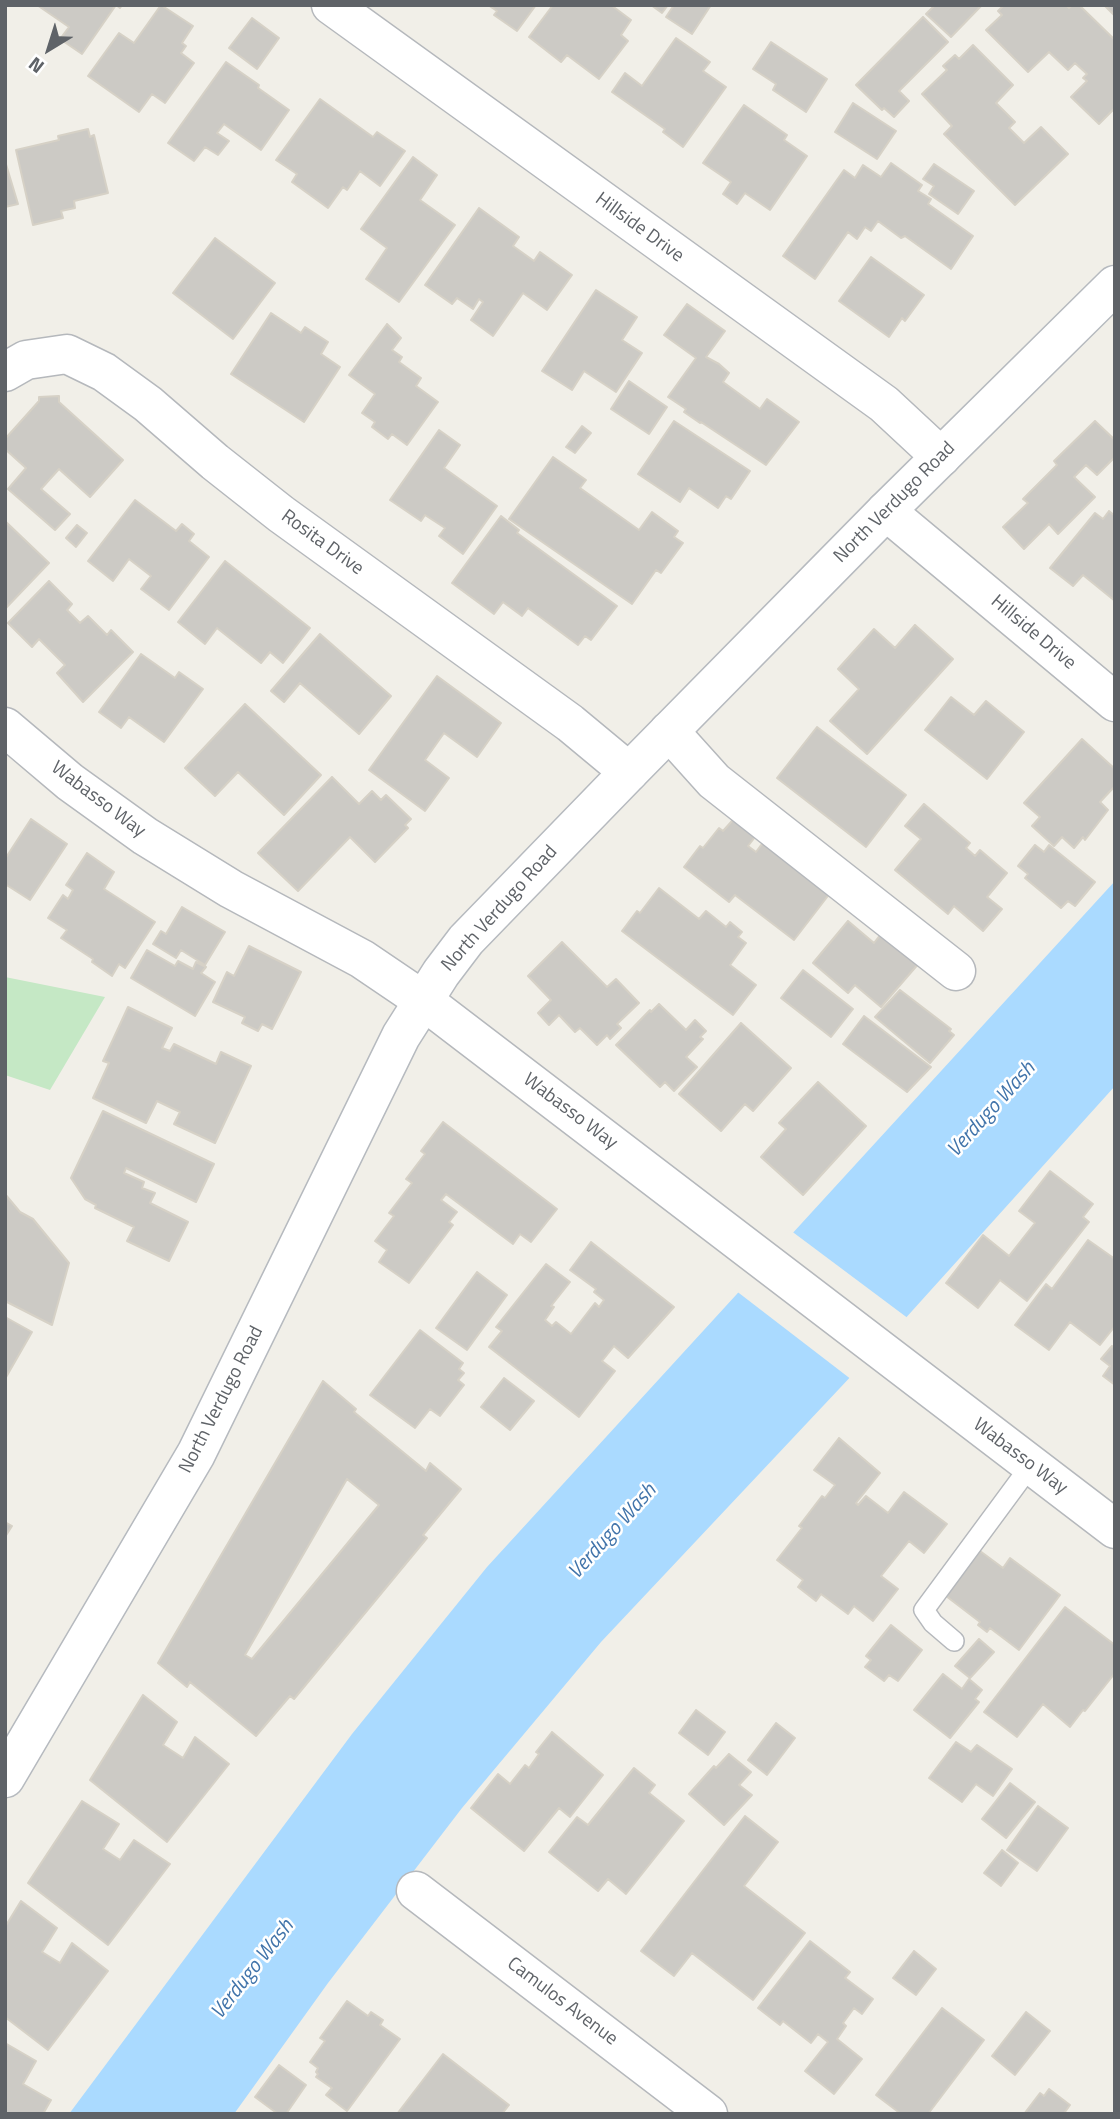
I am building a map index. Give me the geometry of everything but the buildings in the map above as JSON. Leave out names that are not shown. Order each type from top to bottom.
[{"type":"street","name":"Hillside Drive","points":[[331,5],[884,404],[941,457]]},
{"type":"street","name":"North Verdugo Road","points":[[12,1753],[196,1454],[401,1036],[441,973],[467,940],[669,731],[886,511],[1115,285]]},
{"type":"street","name":"Rosita Drive","points":[[5,372],[26,360],[67,354],[104,372],[148,404],[215,462],[282,514],[570,723],[629,772]]},
{"type":"street","name":"Hillside Drive","points":[[886,511],[1115,702]]},
{"type":"street","name":"Wabasso Way","points":[[5,727],[70,782],[145,835],[231,890],[362,959],[424,1001],[1115,1529]]},
{"type":"street","points":[[669,731],[714,781],[956,971]]},
{"type":"street","name":"Camulos Avenue","points":[[416,1891],[708,2114]]},
{"type":"lane","points":[[954,1641],[933,1623],[924,1610],[1031,1465]]},
{"type":"green space","points":[[5,977],[105,997],[50,1090],[5,1075]]},
{"type":"water","name":"Verdugo Wash","points":[[1115,881],[1115,1086],[903,1321],[601,1642],[462,1808],[328,1983],[234,2114],[69,2114],[352,1734],[487,1567]]},
{"type":"pier","points":[[790,1230],[909,1319],[852,1380],[735,1290]]}]
